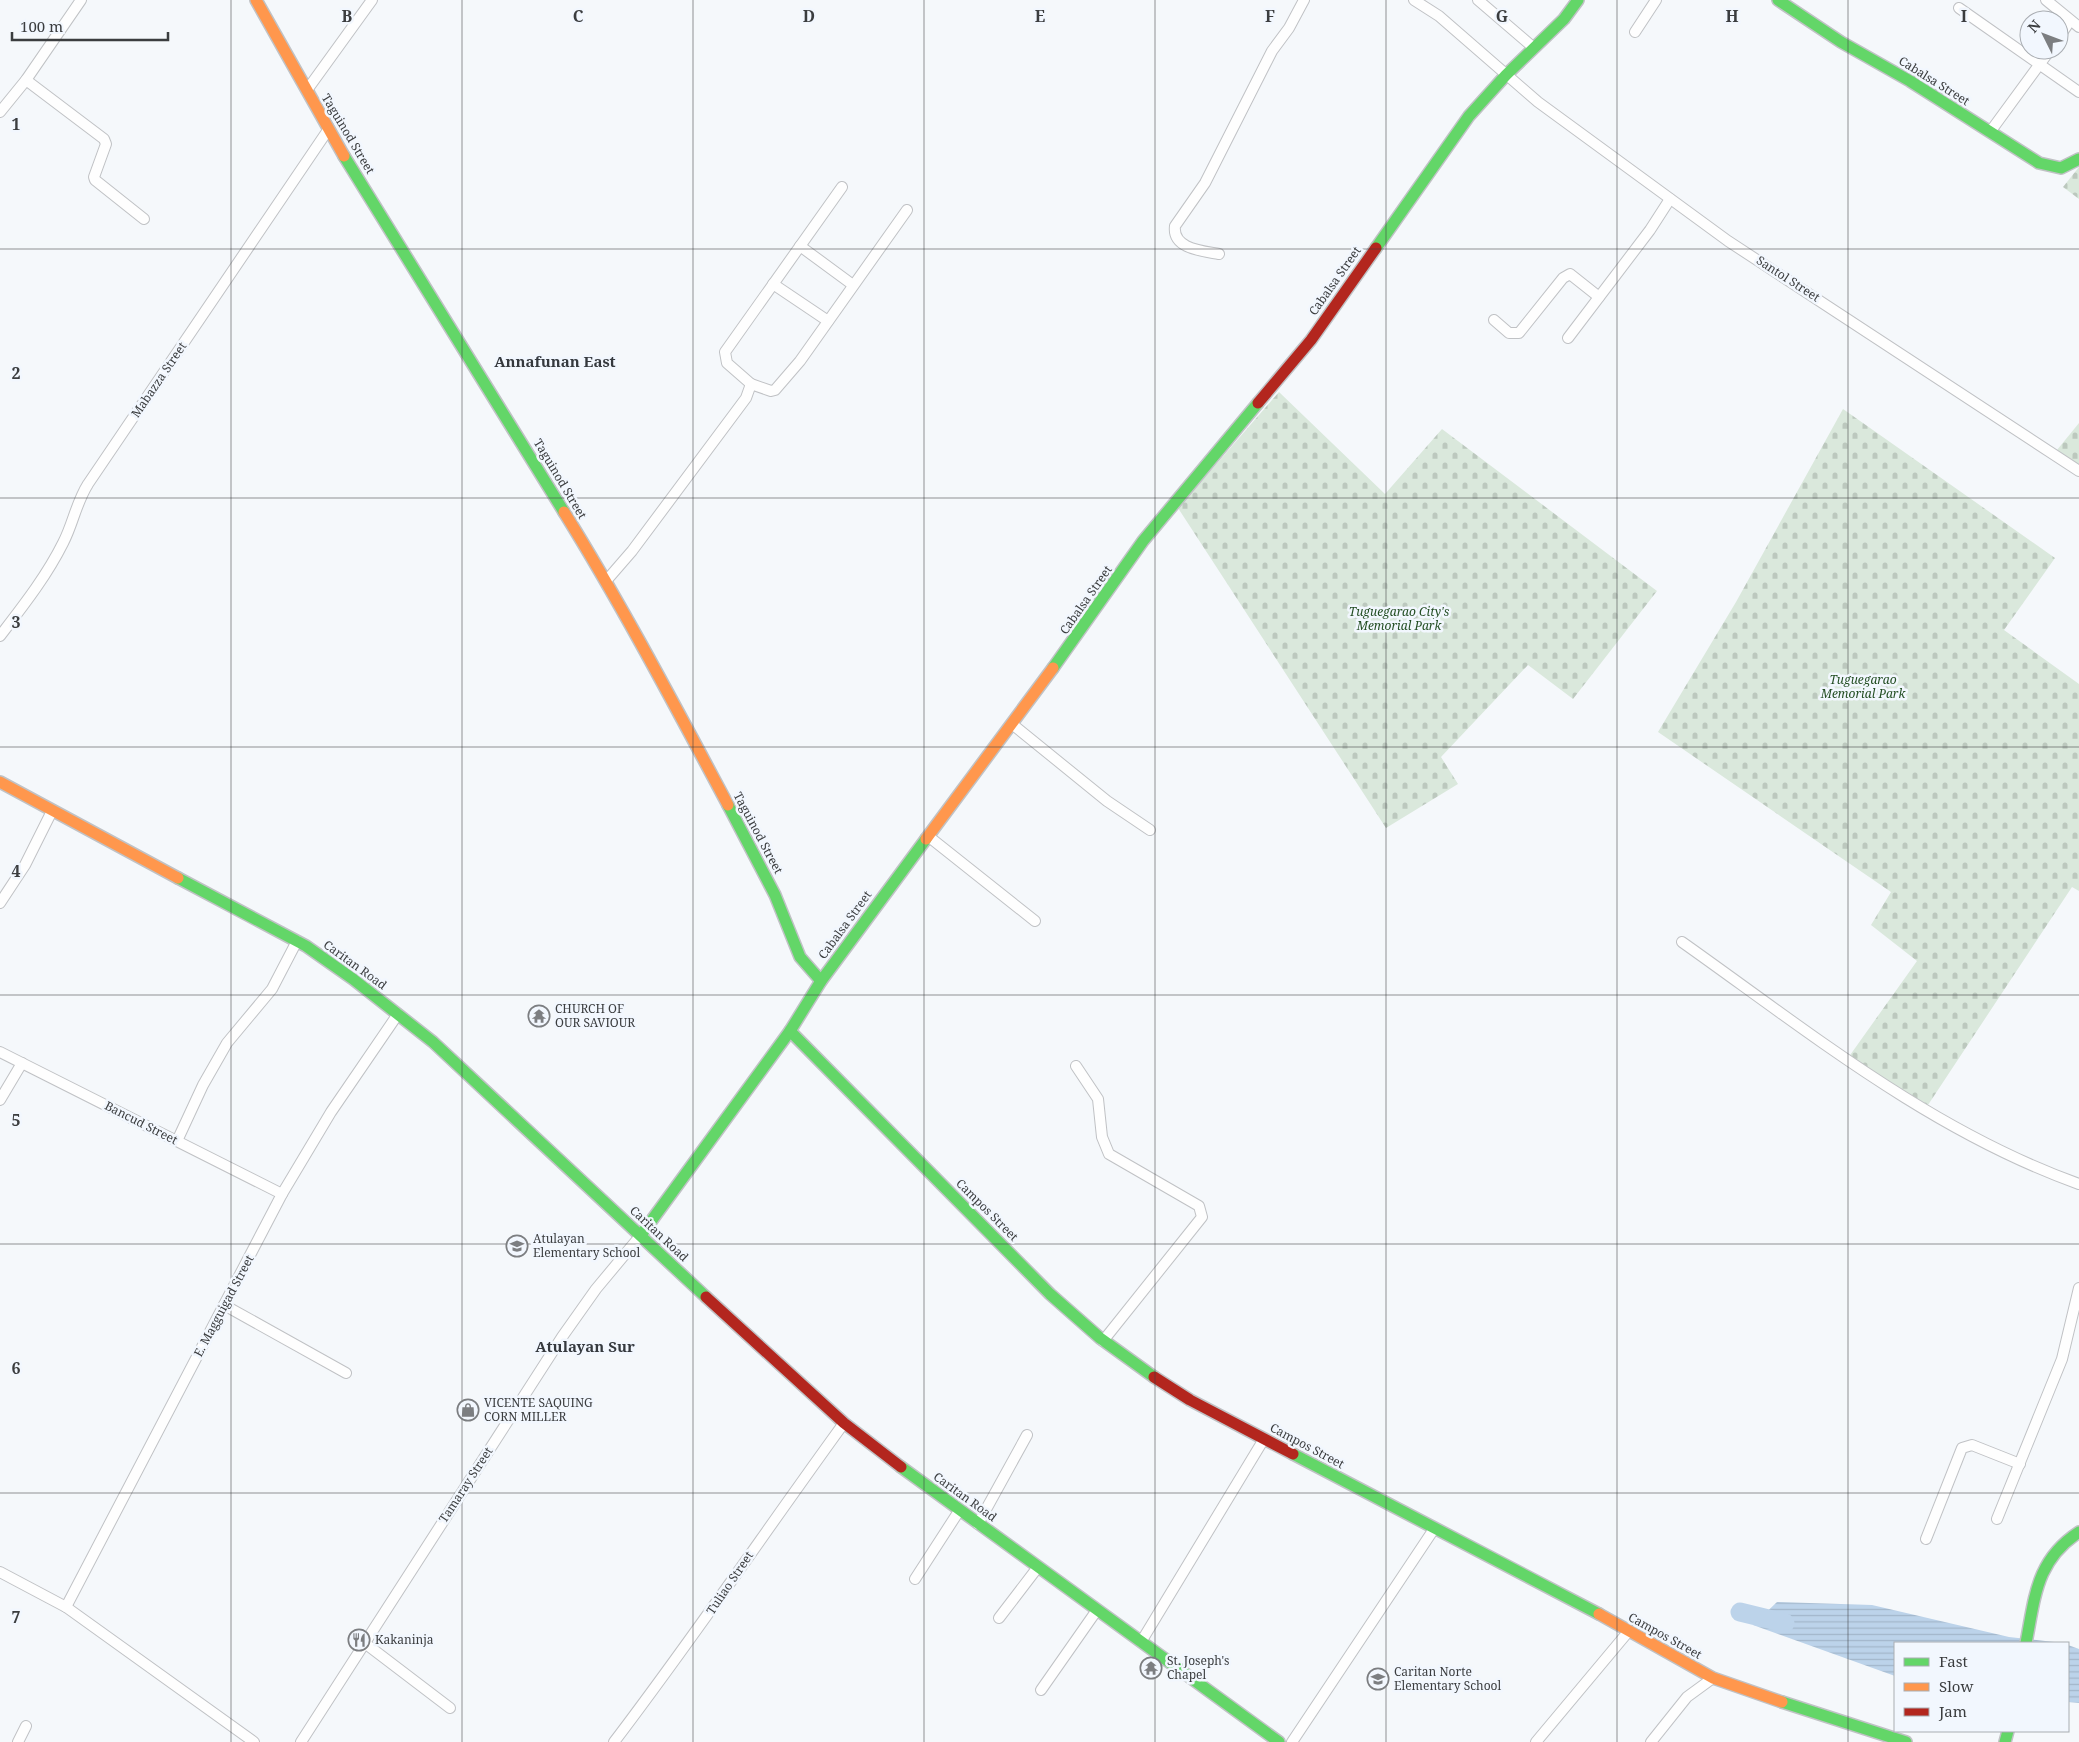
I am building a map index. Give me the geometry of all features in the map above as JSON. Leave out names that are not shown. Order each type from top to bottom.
[{"type":"main road","name":"Taguinod Street","points":[[256,0],[328,130],[606,581],[669,694],[775,896],[800,957],[821,981]]},
{"type":"main road","name":"Cabalsa Street","points":[[641,1236],[790,1031],[821,981],[1091,618],[1143,541],[1311,340],[1448,144],[1506,75],[1564,19],[1578,0]]},
{"type":"main road","name":"Cabalsa Street","points":[[1778,0],[1841,42],[1910,80],[2038,163],[2060,168],[2079,159]]},
{"type":"main road","name":"Caritan Road","points":[[0,782],[297,941],[346,974],[433,1042],[844,1423],[960,1511],[1279,1742]]},
{"type":"main road","name":"Campos Street","points":[[790,1031],[1050,1294],[1103,1341],[1150,1376],[1434,1529],[1564,1595],[1713,1678],[1906,1742]]},
{"type":"main road","points":[[2026,1642],[2039,1578],[2048,1558],[2062,1543],[2079,1532]]},
{"type":"street","points":[[0,112],[26,80],[81,0]]},
{"type":"street","points":[[307,90],[372,0]]},
{"type":"street","points":[[1219,254],[1182,244],[1177,238],[1175,226],[1205,183],[1267,60],[1289,28],[1304,0]]},
{"type":"street","name":"Santol Street","points":[[1414,0],[1438,16],[1538,102],[1728,241],[2079,471]]},
{"type":"street","points":[[1478,0],[1534,48]]},
{"type":"street","points":[[1635,32],[1656,0]]},
{"type":"street","points":[[2046,0],[2075,24]]},
{"type":"street","points":[[1959,8],[2079,92]]},
{"type":"street","points":[[1990,132],[2042,60]]},
{"type":"street","points":[[26,80],[104,139],[106,144],[94,177],[95,180],[144,220]]},
{"type":"street","name":"Mabazza Street","points":[[0,636],[52,563],[64,541],[79,499],[88,484],[328,130]]},
{"type":"street","points":[[842,187],[724,356],[727,363],[751,384],[774,391],[800,361],[907,210]]},
{"type":"street","points":[[1568,338],[1670,199]]},
{"type":"street","points":[[800,246],[853,285]]},
{"type":"street","points":[[1494,320],[1509,333],[1519,332],[1562,278],[1570,274],[1599,297]]},
{"type":"street","points":[[773,284],[828,320]]},
{"type":"street","points":[[606,581],[632,551],[746,398],[751,384]]},
{"type":"street","points":[[1012,724],[1107,801],[1150,830]]},
{"type":"street","points":[[0,903],[25,865],[52,811]]},
{"type":"street","points":[[928,836],[1035,921]]},
{"type":"street","points":[[177,1142],[203,1085],[227,1043],[272,989],[297,941]]},
{"type":"street","points":[[1682,942],[1854,1065],[1948,1125],[2019,1161],[2079,1184]]},
{"type":"street","name":"E. Magguigad Street","points":[[66,1607],[282,1194],[331,1112],[398,1014]]},
{"type":"street","name":"Bancud Street","points":[[0,1052],[282,1194]]},
{"type":"street","points":[[0,1100],[22,1063]]},
{"type":"street","points":[[1076,1066],[1098,1099],[1102,1137],[1109,1154],[1198,1206],[1202,1217],[1103,1341]]},
{"type":"street","name":"Tamaray Street","points":[[301,1742],[366,1644],[562,1337],[596,1289],[641,1236]]},
{"type":"street","points":[[1998,1519],[2062,1359],[2079,1288]]},
{"type":"street","points":[[224,1305],[346,1373]]},
{"type":"street","name":"Tuliao Street","points":[[614,1742],[686,1647],[768,1527],[844,1423]]},
{"type":"street","points":[[978,1524],[1027,1435]]},
{"type":"street","points":[[1141,1642],[1264,1439]]},
{"type":"street","points":[[1926,1539],[1962,1448],[1972,1445],[2020,1464]]},
{"type":"street","points":[[915,1579],[960,1511]]},
{"type":"street","points":[[1292,1742],[1434,1529]]},
{"type":"street","points":[[999,1618],[1038,1567]]},
{"type":"street","points":[[0,1572],[66,1607],[254,1742]]},
{"type":"street","points":[[1041,1690],[1097,1610]]},
{"type":"street","points":[[1536,1742],[1628,1632]]},
{"type":"street","points":[[366,1644],[450,1708]]},
{"type":"street","points":[[1651,1742],[1687,1697],[1713,1678]]},
{"type":"street","points":[[18,1742],[26,1726]]},
{"type":"green space","points":[[2079,167],[2079,199],[2063,187]]},
{"type":"green space","name":"Tuguegarao City's Memorial Park","points":[[1279,392],[1385,494],[1442,429],[1657,591],[1573,699],[1528,665],[1441,757],[1458,784],[1386,828],[1178,508]]},
{"type":"green space","name":"Tuguegarao Memorial Park","points":[[1843,409],[2055,558],[2004,630],[2079,684],[2079,891],[2072,887],[1928,1105],[1848,1058],[1917,961],[1871,925],[1891,892],[1658,732],[1736,602]]},
{"type":"green space","points":[[2079,423],[2079,465],[2057,450]]},
{"type":"water","points":[[1777,1602],[1872,1605],[2009,1637],[2054,1642],[1894,1642],[1894,1676],[1753,1625]]},
{"type":"water","points":[[2069,1645],[2079,1649],[2079,1703],[2069,1702]]},
{"type":"waterway","points":[[1740,1612],[1785,1623]]},
{"type":"traffic: fast","points":[[1376,248],[1469,116],[1506,75],[1564,19],[1578,0]]},
{"type":"traffic: fast","points":[[1778,0],[1841,42],[1910,81],[2039,163],[2061,168],[2079,159]]},
{"type":"traffic: fast","points":[[344,156],[564,512]]},
{"type":"traffic: fast","points":[[1053,668],[1143,541],[1258,403]]},
{"type":"traffic: fast","points":[[728,805],[775,895],[800,957],[821,981]]},
{"type":"traffic: fast","points":[[641,1235],[790,1031],[821,981],[926,839]]},
{"type":"traffic: fast","points":[[178,878],[306,946],[353,979],[433,1042],[706,1297]]},
{"type":"traffic: fast","points":[[790,1031],[1050,1294],[1100,1338],[1154,1377]]},
{"type":"traffic: fast","points":[[1293,1454],[1599,1614]]},
{"type":"traffic: fast","points":[[901,1467],[1279,1742]]},
{"type":"traffic: fast","points":[[2026,1642],[2035,1595],[2046,1567],[2065,1543],[2079,1532]]},
{"type":"traffic: fast","points":[[1782,1702],[1906,1742]]},
{"type":"traffic: fast","points":[[2005,1742],[2008,1732]]},
{"type":"traffic: slow","points":[[256,0],[344,156]]},
{"type":"traffic: slow","points":[[564,512],[628,620],[728,805]]},
{"type":"traffic: slow","points":[[926,839],[1053,668]]},
{"type":"traffic: slow","points":[[0,782],[178,878]]},
{"type":"traffic: slow","points":[[1599,1614],[1713,1678],[1782,1702]]},
{"type":"traffic: jam","points":[[1258,403],[1311,340],[1376,248]]},
{"type":"traffic: jam","points":[[706,1297],[844,1423],[901,1467]]},
{"type":"traffic: jam","points":[[1154,1377],[1190,1400],[1293,1454]]},
{"type":"place","name":"CHURCH OF OUR SAVIOUR","points":[[539,1016]]},
{"type":"place","name":"Atulayan Elementary School","points":[[517,1246]]},
{"type":"place","name":"VICENTE SAQUING CORN MILLER","points":[[468,1410]]},
{"type":"place","name":"Kakaninja","points":[[359,1640]]},
{"type":"place","name":"St. Joseph's Chapel","points":[[1151,1668]]},
{"type":"place","name":"Caritan Norte Elementary School","points":[[1378,1679]]},
{"type":"district","name":"Annafunan East","points":[[555,362]]},
{"type":"district","name":"Atulayan Sur","points":[[585,1347]]}]
